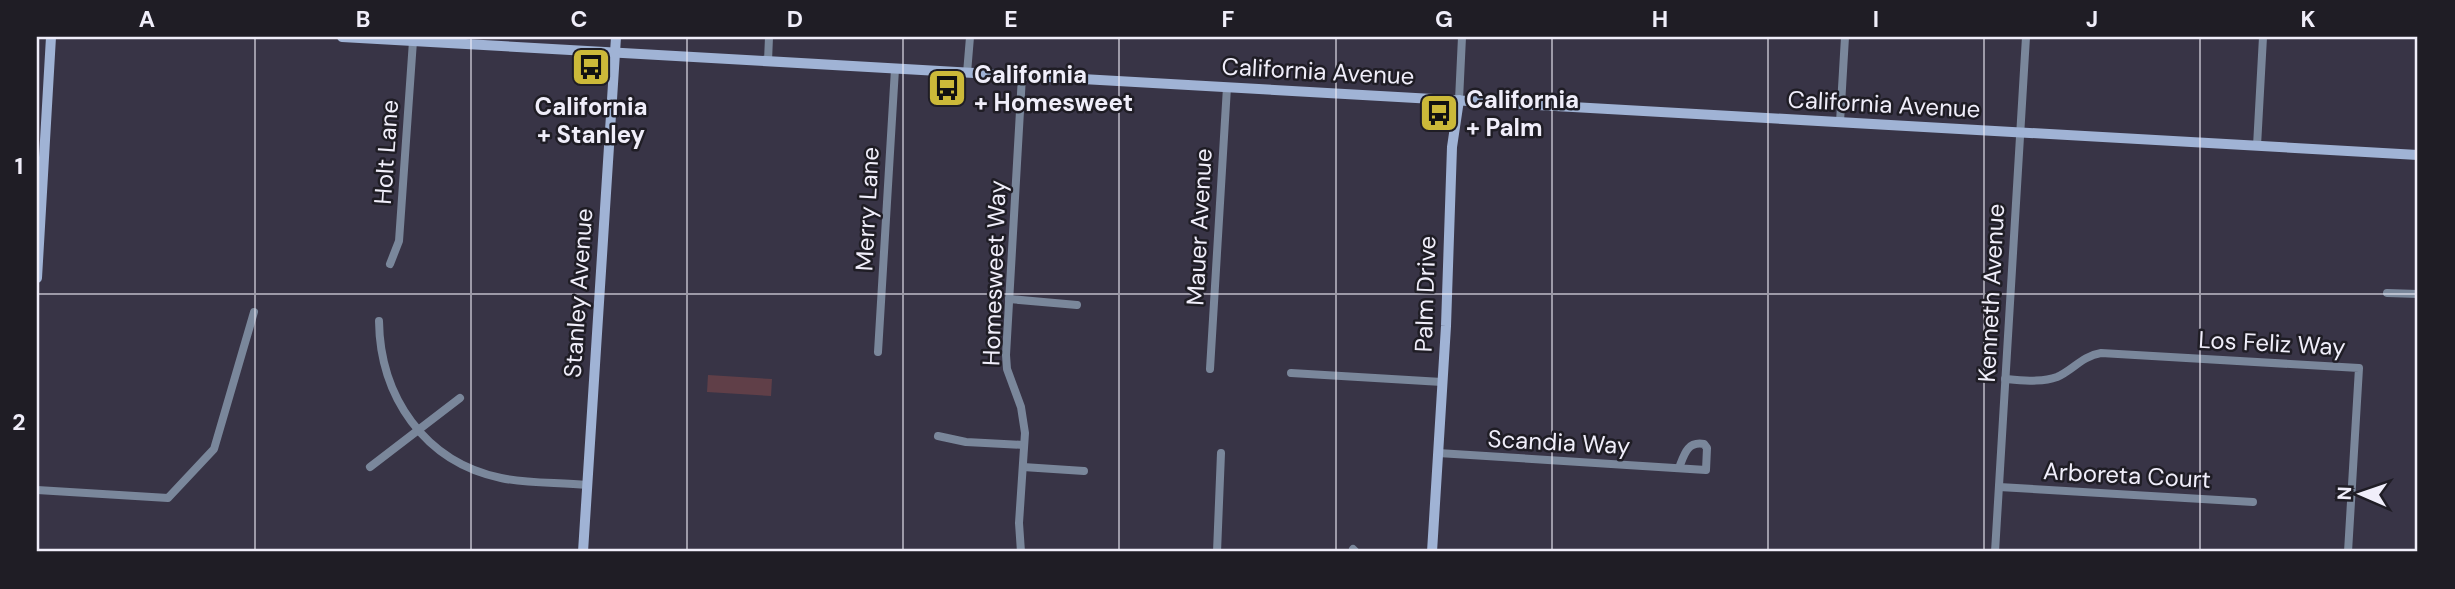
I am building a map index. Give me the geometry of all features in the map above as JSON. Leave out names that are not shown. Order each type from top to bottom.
[{"type":"street","points":[[37,278],[51,37]]},
{"type":"street","name":"California Avenue","points":[[342,37],[2418,155]]},
{"type":"street","name":"Stanley Avenue","points":[[583,552],[616,37]]},
{"type":"street","points":[[768,61],[769,37]]},
{"type":"street","points":[[967,73],[970,37]]},
{"type":"street","name":"Palm Drive","points":[[1432,552],[1452,147],[1459,100],[1462,37]]},
{"type":"street","points":[[1840,122],[1845,37]]},
{"type":"street","name":"Kenneth Avenue","points":[[1995,552],[2026,37]]},
{"type":"street","points":[[2257,146],[2263,37]]},
{"type":"street","name":"Holt Lane","points":[[390,264],[399,241],[413,41]]},
{"type":"street","name":"Merry Lane","points":[[878,352],[895,69]]},
{"type":"street","name":"Homesweet Way","points":[[1021,552],[1019,523],[1024,420],[1006,362],[1022,76]]},
{"type":"street","name":"Mauer Avenue","points":[[1210,369],[1227,87]]},
{"type":"street","points":[[2387,293],[2418,295]]},
{"type":"street","points":[[1009,299],[1077,304]]},
{"type":"street","points":[[37,490],[168,498],[214,449],[254,312]]},
{"type":"street","points":[[379,321],[380,353],[389,384],[418,431],[442,452],[485,474],[516,481],[587,485]]},
{"type":"street","name":"Los Feliz Way","points":[[2006,379],[2053,378],[2083,358],[2101,353],[2359,368],[2348,552]]},
{"type":"street","points":[[1291,373],[1442,382]]},
{"type":"street","points":[[370,467],[460,398]]},
{"type":"street","points":[[938,436],[966,442],[1024,445]]},
{"type":"street","points":[[1217,552],[1221,453]]},
{"type":"street","name":"Scandia Way","points":[[1438,453],[1679,468]]},
{"type":"street","points":[[1023,467],[1084,471]]},
{"type":"street","name":"Arboreta Court","points":[[1999,487],[2253,502]]},
{"type":"shaded area","points":[[708,375],[772,379],[771,396],[707,392]]},
{"type":"place","name":"California + Stanley","points":[[591,67]]},
{"type":"place","name":"California + Homesweet","points":[[947,88]]},
{"type":"place","name":"California + Palm","points":[[1439,113]]}]
